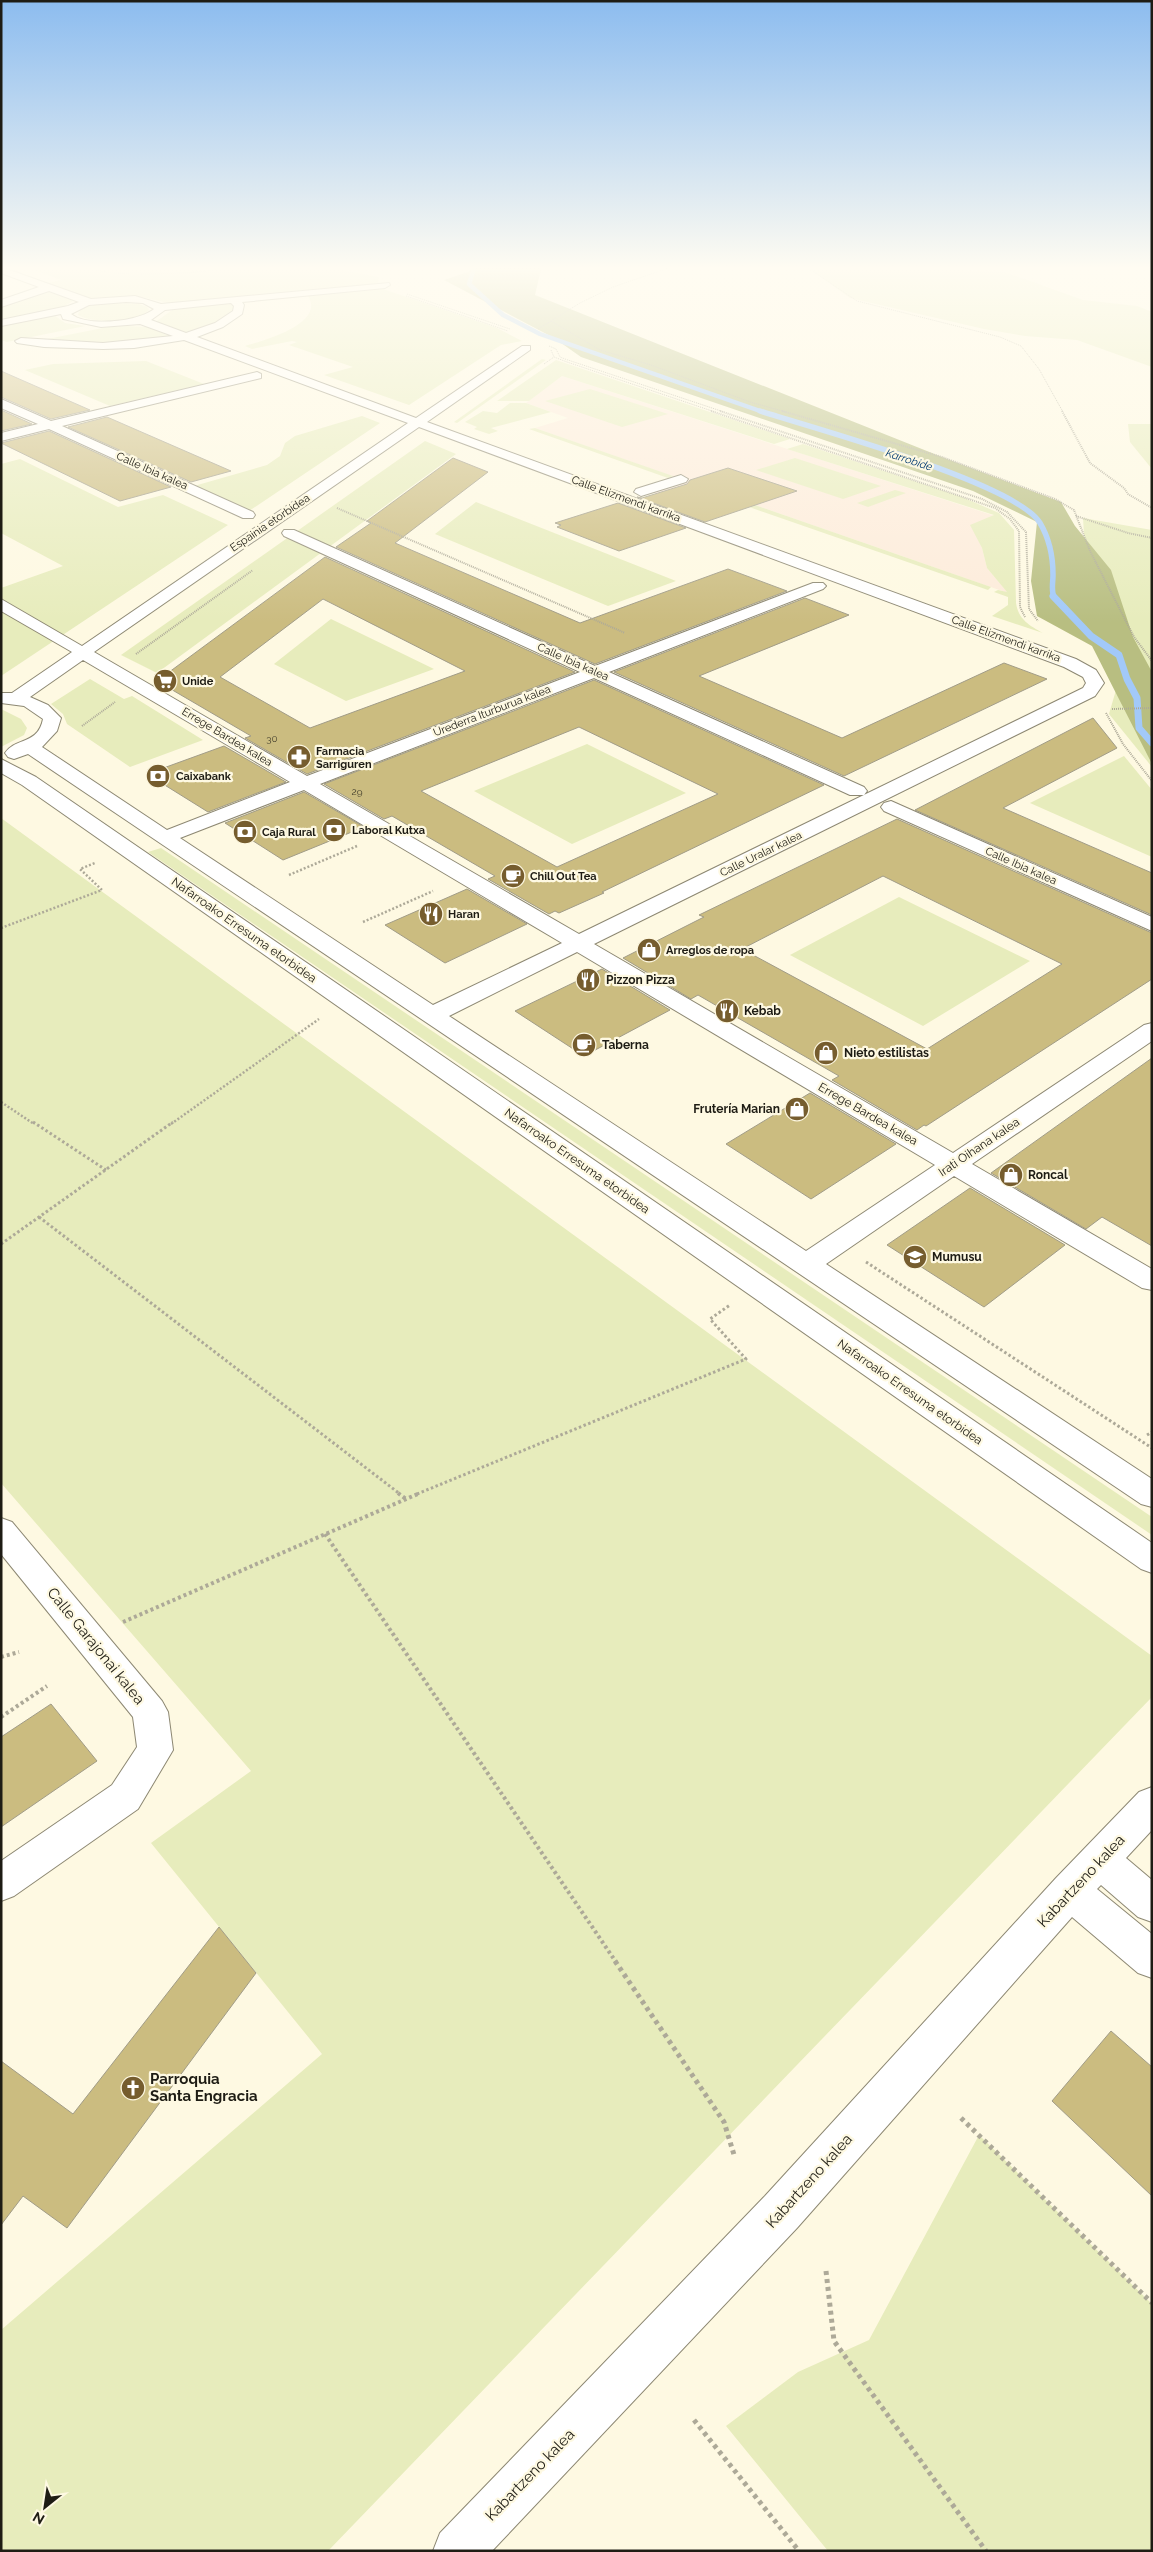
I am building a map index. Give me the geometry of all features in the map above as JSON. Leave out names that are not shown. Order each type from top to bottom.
[{"type":"street","points":[[1,437],[223,384]]},
{"type":"street","name":"Calle Elizmendi karrika","points":[[311,384],[1070,663],[1090,674],[1095,683],[1089,692]]},
{"type":"street","name":"Espainia etorbidea","points":[[8,699],[474,384]]},
{"type":"street","name":"Calle Ibia kalea","points":[[1,403],[248,515]]},
{"type":"street","name":"Calle Elizmendi karrika","points":[[641,492],[681,479]]},
{"type":"street","name":"Calle Ibia kalea","points":[[288,533],[857,791]]},
{"type":"street","name":"Urederra Iturburua kalea","points":[[165,837],[818,586]]},
{"type":"street","name":"Errege Bardea kalea","points":[[1,604],[1152,1280]]},
{"type":"street","name":"Calle Uralar kalea","points":[[432,1015],[1089,692]]},
{"type":"street","points":[[1,757],[29,747],[44,738],[52,728],[52,718],[45,709],[33,703],[8,699]]},
{"type":"street","points":[[29,747],[1152,1494]]},
{"type":"street","name":"Nafarroako Erresuma etorbidea","points":[[1,765],[22,776],[1152,1560]]},
{"type":"street","name":"Calle Ibia kalea","points":[[891,806],[1152,925]]},
{"type":"street","name":"Irati Oihana kalea","points":[[807,1264],[1152,1030]]},
{"type":"street","name":"Calle Garajonai kalea","points":[[1,1531],[150,1712],[155,1750],[125,1797],[1,1883]]},
{"type":"street","name":"Kabartzeno kalea","points":[[458,2551],[782,2212],[1070,1891],[1152,1804]]},
{"type":"street","points":[[1100,1860],[1152,1904]]},
{"type":"street","points":[[1070,1891],[1152,1959]]},
{"type":"path","points":[[632,384],[995,508],[1010,519],[1018,531],[1020,606],[1027,620]]},
{"type":"path","points":[[640,384],[982,499],[1008,511],[1020,521],[1026,532],[1029,609],[1037,620],[1044,624]]},
{"type":"path","points":[[698,384],[750,402],[942,457],[1055,499],[1074,510],[1090,551],[1134,637],[1152,661]]},
{"type":"path","points":[[1046,384],[1090,463],[1124,488],[1128,494],[1152,508]]},
{"type":"path","points":[[329,505],[659,647]]},
{"type":"path","points":[[1076,516],[1128,533],[1152,538]]},
{"type":"path","points":[[79,728],[118,700]]},
{"type":"path","points":[[1152,708],[1106,709],[1108,718],[1122,744],[1152,780]]},
{"type":"path","points":[[289,875],[390,833]]},
{"type":"path","points":[[1,928],[102,890],[80,868],[128,850]]},
{"type":"path","points":[[363,922],[465,877]]},
{"type":"path","points":[[1,1244],[346,1000]]},
{"type":"path","points":[[1,1102],[106,1170]]},
{"type":"path","points":[[39,1217],[406,1499]]},
{"type":"path","points":[[116,1625],[406,1499],[746,1359],[710,1319],[759,1287]]},
{"type":"path","points":[[1147,1435],[1152,1432]]},
{"type":"path","points":[[325,1534],[724,2122],[735,2158]]},
{"type":"path","points":[[1,1657],[19,1652]]},
{"type":"path","points":[[1,1716],[47,1686]]},
{"type":"path","points":[[961,2118],[1152,2303]]},
{"type":"path","points":[[826,2271],[834,2341],[986,2551]]},
{"type":"path","points":[[694,2420],[799,2551]]},
{"type":"shaded area","points":[[551,384],[587,384],[995,516],[971,525],[982,548],[987,568],[1008,593],[755,505],[719,517],[651,492],[686,481],[535,428],[568,418],[526,403]]},
{"type":"green space","points":[[58,384],[204,384],[110,406]]},
{"type":"green space","points":[[350,384],[441,384],[409,405]]},
{"type":"green space","points":[[507,384],[512,384],[457,423],[454,422]]},
{"type":"green space","points":[[521,384],[551,384],[529,401],[497,401]]},
{"type":"green space","points":[[587,384],[627,384],[790,439],[774,444]]},
{"type":"green space","points":[[660,384],[759,384],[1061,502],[1075,526],[1111,570],[1133,637],[1152,672],[1152,764],[1092,646],[1037,616],[1031,581],[1037,522],[973,491]]},
{"type":"green space","points":[[590,389],[668,414],[622,427],[545,401]]},
{"type":"green space","points":[[510,403],[526,403],[551,412],[491,428],[498,431],[489,434],[474,429],[477,427],[465,422],[483,411],[497,413]]},
{"type":"green space","points":[[362,416],[380,423],[249,511],[194,486],[267,465],[280,456],[285,443],[295,436]]},
{"type":"green space","points":[[1128,424],[1152,424],[1152,469],[1130,442]]},
{"type":"green space","points":[[535,428],[673,476],[668,478],[529,429]]},
{"type":"green space","points":[[425,441],[456,454],[157,673],[121,655]]},
{"type":"green space","points":[[803,444],[962,497],[999,513],[1014,530],[1017,609],[1025,621],[1043,633],[992,616],[1008,605],[1008,597],[994,592],[998,590],[1007,592],[987,568],[982,548],[970,525],[994,515],[787,449]]},
{"type":"green space","points":[[795,458],[881,486],[843,499],[756,470]]},
{"type":"green space","points":[[20,459],[118,507],[163,495],[228,525],[1,676],[1,588],[63,566],[1,533],[1,464]]},
{"type":"green space","points":[[895,490],[906,493],[868,507],[857,503]]},
{"type":"green space","points":[[476,502],[676,581],[608,606],[435,534]]},
{"type":"green space","points":[[755,505],[991,587],[988,590],[749,507]]},
{"type":"green space","points":[[1083,518],[1152,530],[1152,767],[1109,714],[1116,690],[1088,598]]},
{"type":"green space","points":[[331,619],[434,669],[346,701],[274,664]]},
{"type":"green space","points":[[90,679],[124,699],[132,696],[203,740],[130,767],[67,724],[63,714],[51,704]]},
{"type":"green space","points":[[1,709],[21,719],[27,728],[24,735],[1,747]]},
{"type":"green space","points":[[587,744],[686,793],[572,844],[474,791]]},
{"type":"green space","points":[[1124,756],[1152,790],[1152,857],[1030,803]]},
{"type":"green space","points":[[1,818],[1152,1656],[1152,1697],[328,2551],[1,2551],[1,2330],[322,2054],[151,1843],[251,1771],[1,1483]]},
{"type":"green space","points":[[161,848],[1152,1517],[1152,1535],[148,852]]},
{"type":"green space","points":[[899,897],[1030,961],[923,1026],[790,955]]},
{"type":"green space","points":[[979,2135],[1152,2304],[1152,2551],[828,2551],[726,2426],[798,2372],[869,2340]]},
{"type":"building","points":[[1,384],[31,384],[90,410],[51,419],[1,397]]},
{"type":"building","points":[[1,410],[32,424],[1,431]]},
{"type":"building","points":[[107,417],[231,471],[191,482],[68,427]]},
{"type":"building","points":[[49,431],[171,487],[120,501],[1,443]]},
{"type":"building","points":[[453,458],[488,472],[395,543],[580,623],[728,569],[787,591],[595,664],[336,547],[371,523],[367,521]]},
{"type":"building","points":[[728,468],[797,491],[705,522],[637,497],[642,498],[687,484],[690,480]]},
{"type":"building","points":[[618,503],[686,528],[619,551],[557,527],[561,525],[555,523]]},
{"type":"building","points":[[325,557],[575,672],[307,774],[245,738],[251,736],[157,681]],"holes":[[[323,599],[465,671],[310,728],[220,677]]]},
{"type":"building","points":[[805,598],[849,615],[699,676],[842,738],[1004,663],[1047,679],[844,776],[614,672]]},
{"type":"building","points":[[594,680],[824,785],[602,892],[604,893],[559,913],[555,911],[549,914],[488,879],[495,876],[392,816],[384,819],[324,784]],"holes":[[[579,727],[718,794],[557,867],[421,791]]]},
{"type":"building","points":[[1093,718],[1117,748],[1003,808],[1152,873],[1152,915],[915,810]]},
{"type":"building","points":[[224,746],[286,782],[208,812],[147,774]]},
{"type":"building","points":[[304,792],[364,827],[283,860],[225,823]]},
{"type":"building","points":[[897,819],[1152,933],[1152,979],[926,1126],[924,1125],[917,1130],[832,1080],[839,1076],[698,995],[691,999],[623,958],[704,917],[699,915]],"holes":[[[883,876],[1062,964],[927,1049],[742,949]]]},
{"type":"building","points":[[467,889],[527,924],[445,963],[385,925]]},
{"type":"building","points":[[602,969],[670,1010],[584,1056],[515,1011]]},
{"type":"building","points":[[1152,1058],[1152,1246],[1102,1217],[1086,1229],[991,1173]]},
{"type":"building","points":[[810,1093],[896,1144],[811,1199],[726,1144]]},
{"type":"building","points":[[970,1188],[1065,1245],[984,1307],[887,1245]]},
{"type":"building","points":[[51,1704],[97,1761],[1,1827],[1,1737]]},
{"type":"building","name":"Parroquia Santa Engracia","points":[[219,1927],[256,1973],[67,2228],[23,2196],[1,2225],[1,2061],[73,2114]]},
{"type":"building","points":[[1111,2031],[1152,2067],[1152,2196],[1052,2101]]},
{"type":"waterway","name":"Karrobide","points":[[683,384],[761,411]]},
{"type":"waterway","name":"Karrobide","points":[[761,411],[866,443],[955,474],[994,491],[1023,507],[1040,523],[1048,541],[1052,561],[1052,589],[1054,597]]},
{"type":"waterway","name":"Karrobide","points":[[1053,596],[1091,636],[1119,655],[1127,679],[1137,698],[1139,728],[1152,743]]},
{"type":"place","name":"Unide","points":[[165,681]]},
{"type":"place","name":"Farmacia Sarriguren","points":[[299,757]]},
{"type":"place","name":"Caixabank","points":[[158,776]]},
{"type":"place","name":"Laboral Kutxa","points":[[334,830]]},
{"type":"place","name":"Caja Rural","points":[[245,832]]},
{"type":"place","name":"Chill Out Tea","points":[[513,876]]},
{"type":"place","name":"Haran","points":[[431,914]]},
{"type":"place","name":"Arreglos de ropa","points":[[649,950]]},
{"type":"place","name":"Pizzon Pizza","points":[[588,980]]},
{"type":"place","name":"Kebab","points":[[727,1011]]},
{"type":"place","name":"Taberna","points":[[584,1045]]},
{"type":"place","name":"Nieto estilistas","points":[[826,1053]]},
{"type":"place","name":"Frutería Marian","points":[[797,1109]]},
{"type":"place","name":"Roncal","points":[[1011,1175]]},
{"type":"place","name":"Mumusu","points":[[915,1257]]},
{"type":"place","name":"Parroquia Santa Engracia","points":[[133,2088]]}]
